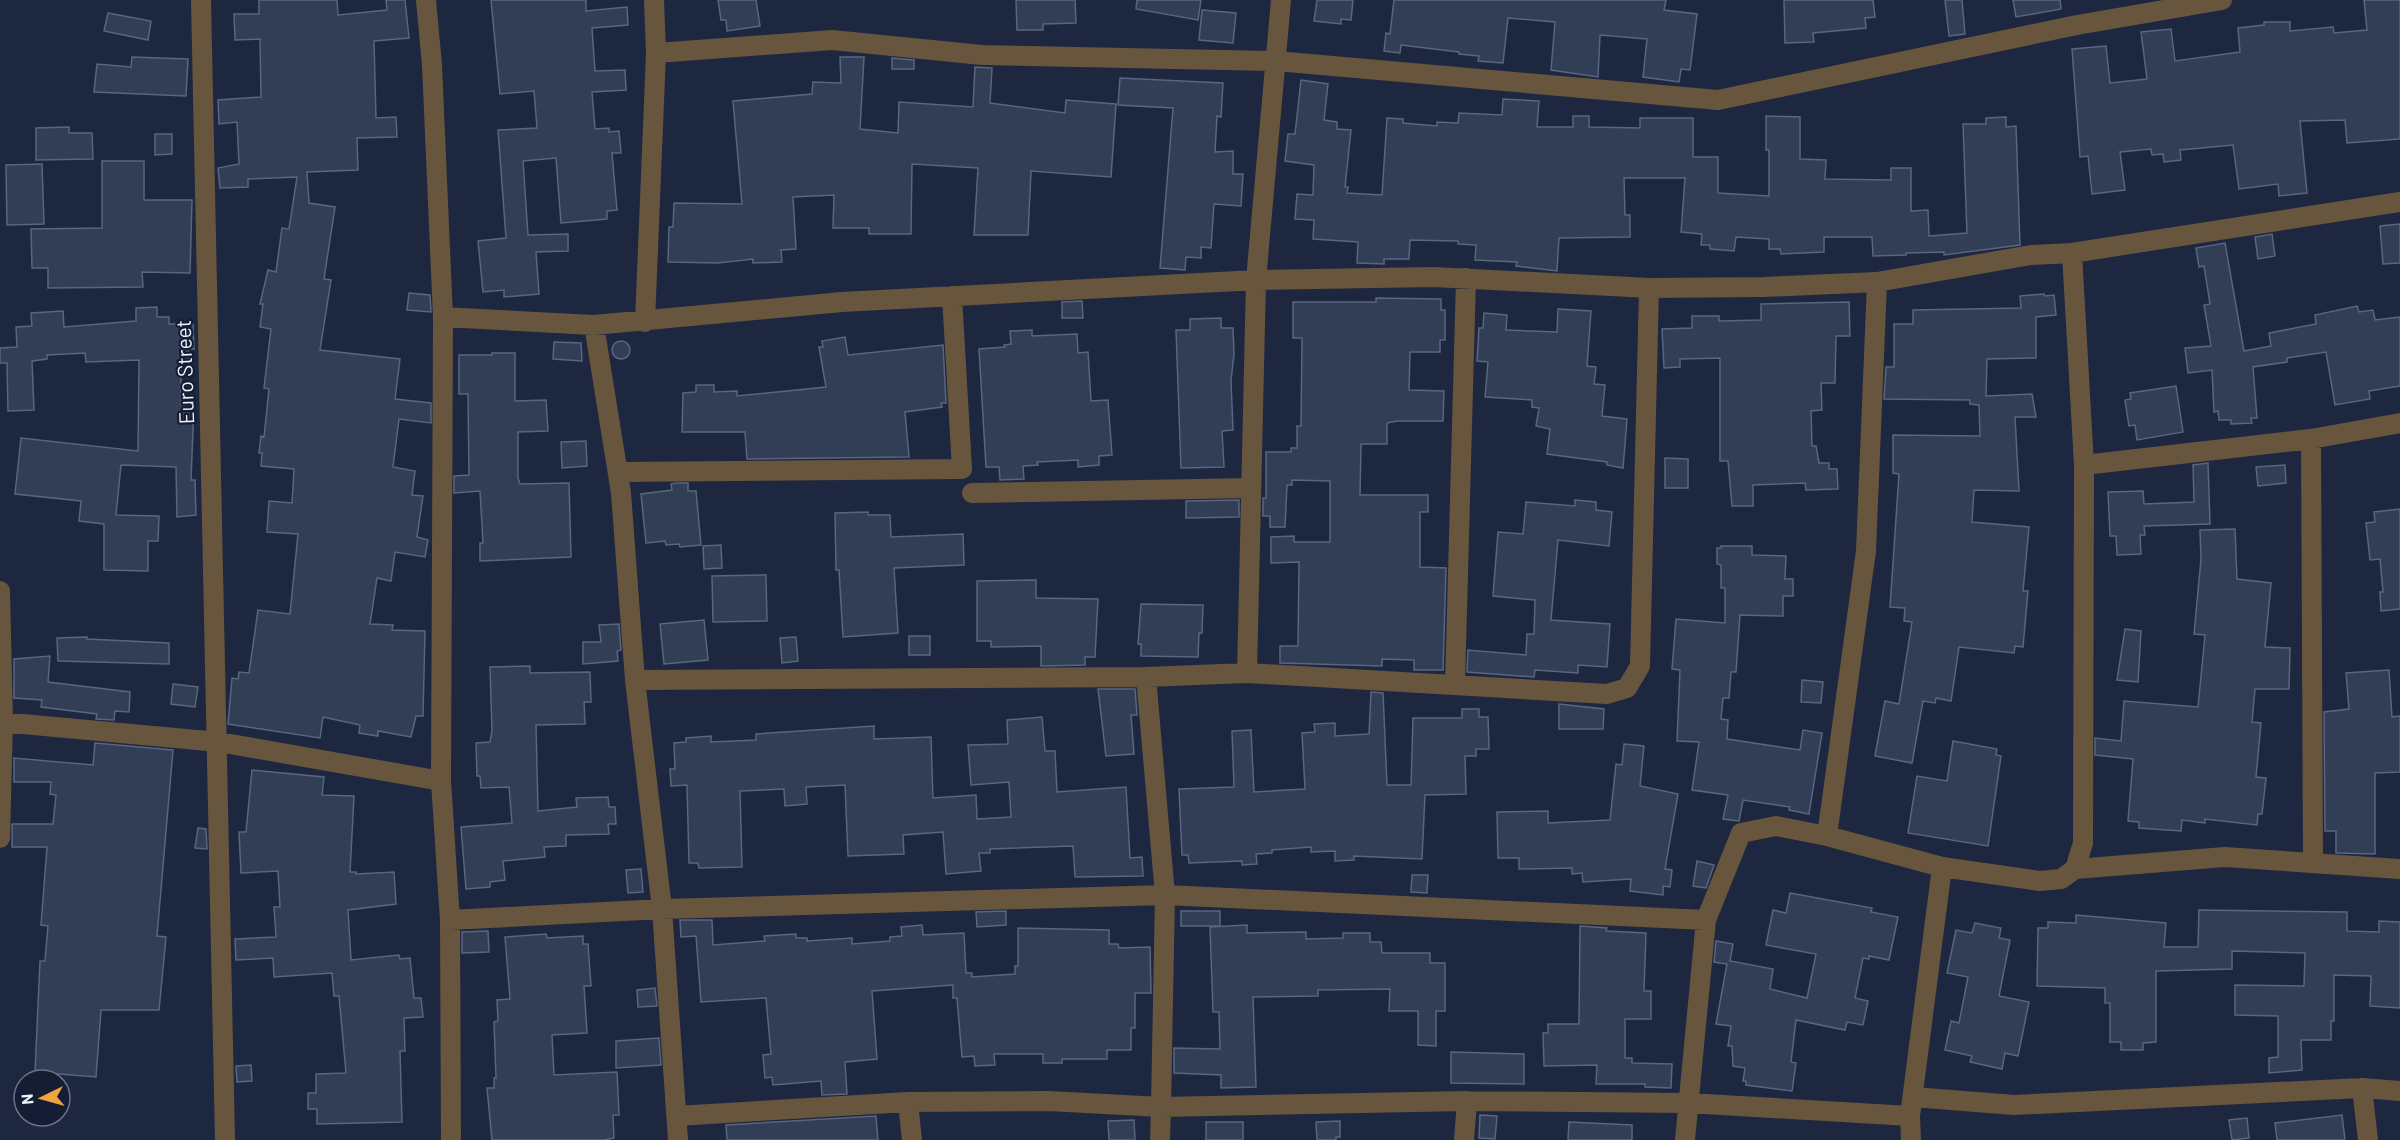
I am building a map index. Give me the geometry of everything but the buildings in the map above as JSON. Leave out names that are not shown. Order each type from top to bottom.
[{"type":"street","name":"Euro Street","points":[[201,0],[219,742],[225,1140]]},
{"type":"street","points":[[426,0],[432,65],[443,317],[441,781],[450,920],[450,1140]]},
{"type":"street","points":[[645,322],[656,53],[654,0]]},
{"type":"street","points":[[1247,673],[1256,280],[1281,0]]},
{"type":"street","points":[[656,53],[832,40],[982,55],[1276,61],[1718,100],[2077,25],[2222,0]]},
{"type":"street","points":[[443,317],[594,325],[842,302],[1256,280],[1466,278],[1650,288],[1764,287],[1877,282],[2031,255],[2072,253],[2400,202]]},
{"type":"street","points":[[2072,253],[2084,465],[2083,843],[2075,869]]},
{"type":"street","points":[[1455,684],[1466,278]]},
{"type":"street","points":[[1827,836],[1866,552],[1877,282]]},
{"type":"street","points":[[635,680],[1146,677],[1247,673],[1607,694],[1627,688],[1640,666],[1650,288]]},
{"type":"street","points":[[618,472],[962,469],[952,296]]},
{"type":"street","points":[[594,325],[618,472],[635,680],[662,909],[678,1140]]},
{"type":"street","points":[[2084,465],[2311,439],[2400,423]]},
{"type":"street","points":[[2311,439],[2313,861]]},
{"type":"street","points":[[972,493],[1251,488]]},
{"type":"street","points":[[0,591],[2,722],[0,838]]},
{"type":"street","points":[[1146,677],[1165,895],[1160,1140]]},
{"type":"street","points":[[2,722],[219,742],[441,781]]},
{"type":"street","points":[[1685,1140],[1706,920],[1741,832],[1776,826],[1827,836],[1942,867],[2040,881],[2061,879],[2075,869],[2224,857],[2313,861],[2400,869]]},
{"type":"street","points":[[1911,1140],[1912,1107],[1942,867]]},
{"type":"street","points":[[450,920],[662,909],[1165,895],[1706,920]]},
{"type":"street","points":[[676,1116],[908,1102],[1048,1101],[1161,1107],[1467,1101],[1912,1107],[2013,1105],[2362,1088],[2400,1091]]},
{"type":"street","points":[[2362,1088],[2368,1140]]},
{"type":"street","points":[[1464,1140],[1467,1101]]},
{"type":"street","points":[[908,1102],[912,1140]]}]
